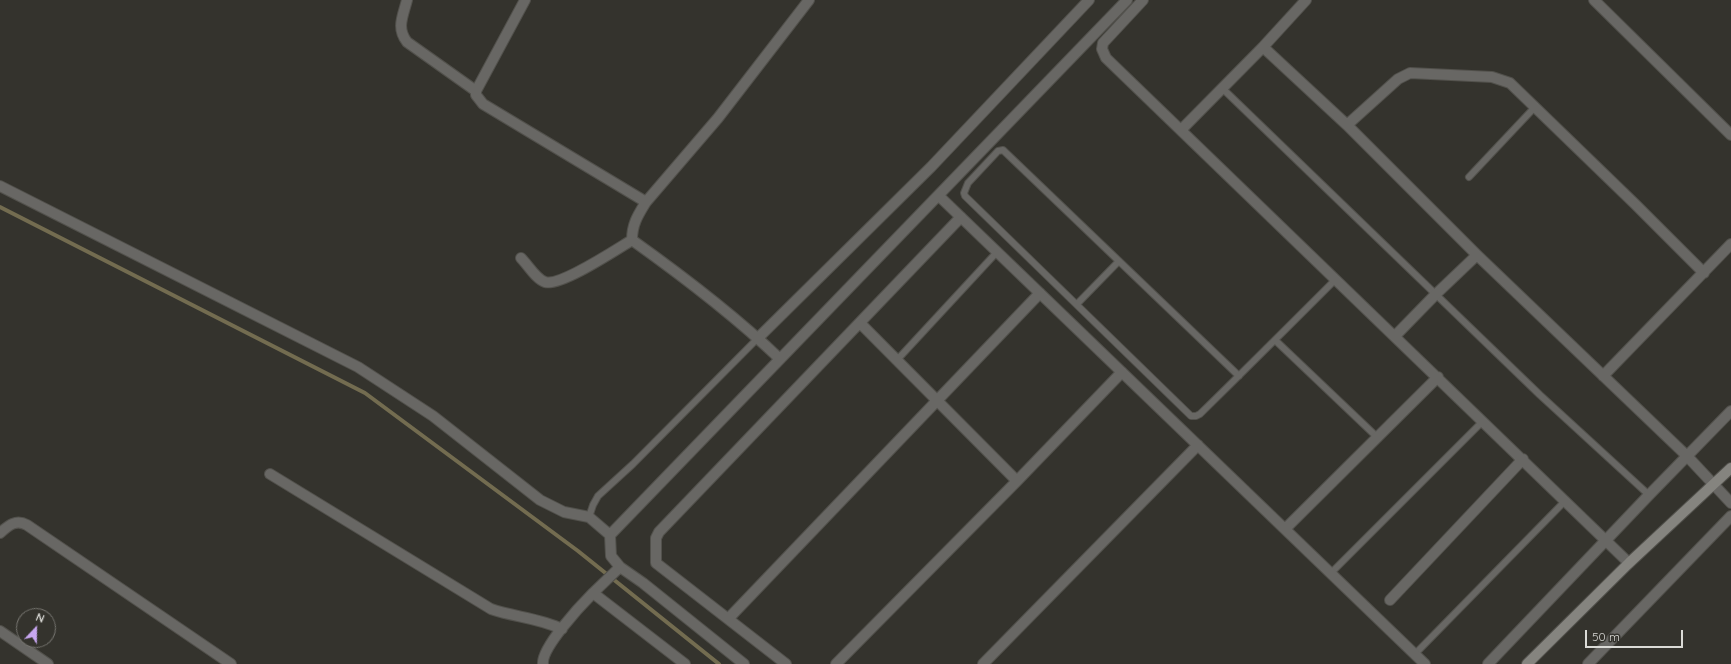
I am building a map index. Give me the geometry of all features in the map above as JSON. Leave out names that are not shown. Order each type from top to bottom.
[{"type":"street","points":[[407,0],[400,28],[407,42],[476,91]]},
{"type":"street","points":[[525,0],[476,91],[476,96],[483,104],[646,202]]},
{"type":"street","points":[[632,240],[633,225],[637,215],[646,202],[718,118],[809,0]]},
{"type":"street","points":[[758,338],[931,167],[1089,0]]},
{"type":"street","points":[[610,535],[1127,0]]},
{"type":"street","points":[[1143,0],[1103,43],[1102,49],[1106,58],[1566,500],[1629,563]]},
{"type":"street","points":[[1181,130],[1263,47],[1306,0]]},
{"type":"street","points":[[1594,0],[1731,136]]},
{"type":"street","points":[[1109,19],[1117,27]]},
{"type":"street","points":[[1263,47],[1347,125],[1477,255],[1687,456],[1731,503]]},
{"type":"street","points":[[1347,125],[1398,79],[1410,72],[1492,77],[1510,83],[1704,273]]},
{"type":"street","points":[[0,186],[358,367],[433,416],[540,500],[564,512],[589,517],[610,535],[611,556],[617,570],[643,583],[744,664]]},
{"type":"street","points":[[939,196],[1425,664]]},
{"type":"street","points":[[786,664],[656,563],[656,538],[659,532],[961,217]]},
{"type":"street","points":[[632,240],[695,286],[758,338],[780,359]]},
{"type":"street","points":[[521,258],[542,280],[550,283],[575,273],[632,240]]},
{"type":"street","points":[[1603,376],[1731,244]]},
{"type":"street","points":[[1395,336],[1477,255]]},
{"type":"street","points":[[728,619],[1040,293]]},
{"type":"street","points":[[860,323],[1017,481]]},
{"type":"street","points":[[836,664],[1017,481],[1122,372]]},
{"type":"street","points":[[1285,529],[1438,377]]},
{"type":"street","points":[[1488,664],[1731,411]]},
{"type":"street","points":[[983,664],[1198,446]]},
{"type":"street","points":[[1390,600],[1523,459]]},
{"type":"street","points":[[1527,664],[1629,563],[1713,483],[1731,468]]},
{"type":"street","points":[[270,474],[491,609],[553,625],[562,630]]},
{"type":"street","points":[[1588,664],[1731,516]]},
{"type":"street","points":[[0,533],[12,523],[19,522],[27,525],[231,664]]},
{"type":"street","points":[[543,664],[545,651],[579,606],[617,570]]},
{"type":"street","points":[[593,593],[685,664]]},
{"type":"street","points":[[0,631],[48,664]]},
{"type":"lane","points":[[1222,88],[1435,295],[1540,395],[1649,495]]},
{"type":"lane","points":[[1469,177],[1534,108]]},
{"type":"lane","points":[[1239,376],[1003,150],[998,151],[968,183],[964,193],[965,196],[1191,416],[1200,414],[1239,376],[1336,279]]},
{"type":"lane","points":[[896,360],[997,252]]},
{"type":"lane","points":[[1077,304],[1119,261]]},
{"type":"lane","points":[[589,517],[598,496],[633,464],[758,338]]},
{"type":"lane","points":[[1275,340],[1377,437]]},
{"type":"lane","points":[[1331,573],[1483,421]]},
{"type":"lane","points":[[1415,654],[1566,500]]},
{"type":"waterway","points":[[0,207],[365,393],[578,551],[719,664]]}]
